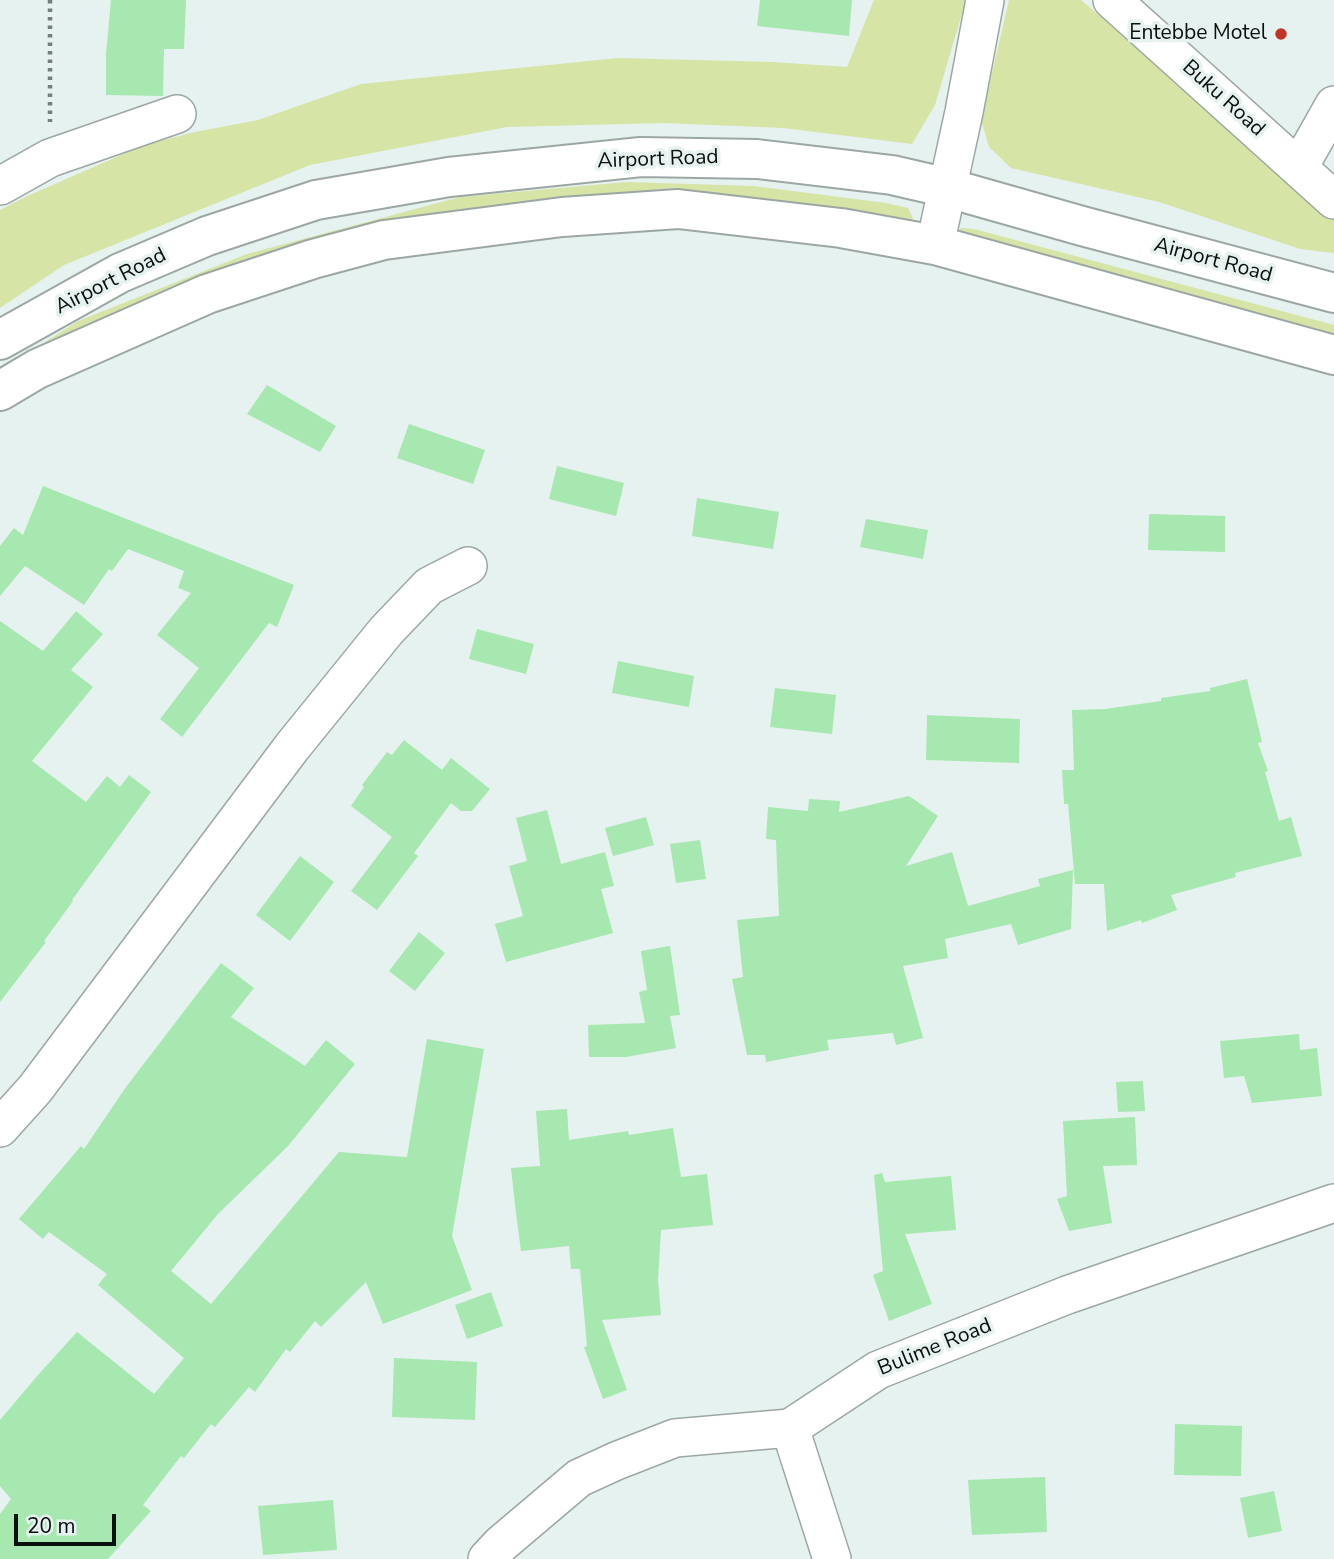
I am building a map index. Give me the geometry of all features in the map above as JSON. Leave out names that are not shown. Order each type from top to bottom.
[{"type":"highway","name":"Airport Road","points":[[0,340],[120,273],[207,236],[316,200],[383,187],[495,171],[653,157],[757,159],[892,175],[1334,293]]},
{"type":"highway","points":[[0,391],[37,369],[207,295],[313,259],[384,240],[562,217],[678,209],[841,228],[935,245],[1334,355]]},
{"type":"street","points":[[935,245],[985,0]]},
{"type":"street","name":"Buku Road","points":[[1112,0],[1334,200]]},
{"type":"street","points":[[1299,167],[1334,105]]},
{"type":"street","points":[[0,186],[50,158],[177,114]]},
{"type":"street","points":[[0,1128],[35,1088],[292,747],[386,631],[429,586],[468,566]]},
{"type":"street","name":"Bulime Road","points":[[487,1559],[579,1478],[616,1461],[675,1438],[790,1428],[878,1370],[1067,1295],[1334,1203]]},
{"type":"street","points":[[790,1428],[832,1559]]},
{"type":"path","points":[[50,0],[50,158]]},
{"type":"green space","points":[[874,0],[966,0],[935,105],[912,144],[783,128],[664,123],[507,127],[310,165],[64,265],[0,308],[0,210],[144,145],[258,120],[361,84],[618,58],[847,67]]},
{"type":"green space","points":[[1009,0],[1081,0],[1283,170],[1334,218],[1334,253],[1300,249],[1159,202],[1011,168],[989,147],[981,120]]},
{"type":"green space","points":[[627,182],[754,186],[886,203],[908,208],[913,218],[906,227],[500,209],[0,371],[78,321],[247,254],[460,197]]},
{"type":"green space","points":[[961,228],[974,229],[1334,325],[1334,341],[957,235]]},
{"type":"building","points":[[111,0],[186,0],[184,49],[164,49],[163,96],[106,95],[106,54]]},
{"type":"building","points":[[760,0],[852,0],[849,36],[757,26]]},
{"type":"building","points":[[267,385],[336,426],[320,452],[247,414]]},
{"type":"building","points":[[409,424],[485,450],[473,484],[397,458]]},
{"type":"building","points":[[557,466],[624,483],[616,516],[549,499]]},
{"type":"building","points":[[43,486],[294,585],[277,627],[269,623],[182,737],[160,719],[199,668],[157,635],[191,593],[178,588],[184,571],[128,549],[112,571],[109,569],[84,605],[25,566],[0,596],[0,546],[14,528],[23,535]]},
{"type":"building","points":[[697,498],[779,512],[773,549],[692,536]]},
{"type":"building","points":[[1149,514],[1225,516],[1225,552],[1148,550]]},
{"type":"building","points":[[866,519],[928,530],[923,559],[860,547]]},
{"type":"building","points":[[76,611],[103,634],[71,670],[93,687],[32,761],[86,802],[107,776],[120,787],[129,775],[151,792],[72,900],[44,941],[46,942],[0,1002],[0,621],[43,651]]},
{"type":"building","points":[[477,629],[534,644],[526,674],[469,659]]},
{"type":"building","points":[[618,661],[694,676],[689,707],[612,693]]},
{"type":"building","points":[[1247,679],[1262,742],[1258,743],[1268,771],[1265,772],[1279,821],[1291,817],[1302,856],[1235,873],[1236,877],[1171,895],[1177,910],[1142,923],[1141,920],[1107,931],[1104,884],[1075,884],[1068,804],[1064,804],[1062,770],[1074,770],[1072,710],[1105,709],[1161,701],[1161,698],[1210,691],[1210,688]]},
{"type":"building","points":[[775,688],[836,695],[832,734],[770,727]]},
{"type":"building","points":[[927,715],[1020,719],[1019,763],[926,760]]},
{"type":"building","points":[[404,740],[442,770],[451,758],[490,789],[472,811],[461,811],[451,803],[414,853],[418,856],[377,910],[351,891],[392,837],[351,806],[364,787],[362,785],[387,752],[392,755]]},
{"type":"building","points":[[909,796],[938,816],[906,866],[952,852],[968,906],[1040,886],[1038,879],[1073,870],[1071,929],[1018,945],[1011,924],[945,939],[948,958],[903,966],[923,1038],[896,1045],[893,1033],[827,1040],[829,1050],[766,1062],[765,1055],[747,1055],[732,979],[743,977],[737,920],[779,916],[776,840],[766,839],[768,807],[808,811],[809,799],[840,801],[839,812]]},
{"type":"building","points":[[547,810],[561,864],[605,852],[614,886],[601,889],[613,933],[506,962],[495,924],[523,916],[509,866],[527,861],[516,818]]},
{"type":"building","points":[[646,817],[654,845],[613,856],[605,828]]},
{"type":"building","points":[[700,840],[706,879],[676,883],[670,844]]},
{"type":"building","points":[[300,856],[334,882],[290,941],[256,915]]},
{"type":"building","points":[[419,932],[445,953],[415,991],[389,971]]},
{"type":"building","points":[[670,946],[680,1015],[670,1016],[676,1048],[626,1057],[589,1057],[588,1025],[645,1023],[639,992],[647,990],[641,951]]},
{"type":"building","points":[[221,963],[254,988],[231,1017],[305,1066],[326,1040],[355,1064],[288,1146],[218,1214],[171,1271],[211,1304],[339,1152],[407,1157],[427,1039],[484,1049],[452,1236],[472,1290],[383,1324],[366,1282],[321,1327],[315,1321],[290,1352],[286,1349],[255,1392],[249,1387],[215,1427],[211,1424],[184,1458],[181,1456],[143,1505],[151,1511],[108,1559],[0,1559],[0,1514],[11,1499],[0,1486],[0,1420],[77,1332],[154,1394],[184,1358],[98,1285],[107,1274],[49,1232],[43,1239],[19,1219],[81,1146],[84,1149],[126,1087]]},
{"type":"building","points":[[1299,1034],[1300,1050],[1317,1048],[1322,1096],[1252,1103],[1244,1076],[1224,1078],[1220,1041]]},
{"type":"building","points":[[1143,1081],[1145,1111],[1118,1112],[1116,1082]]},
{"type":"building","points":[[567,1109],[569,1140],[628,1131],[629,1135],[673,1128],[681,1177],[707,1174],[713,1225],[661,1230],[658,1280],[661,1315],[602,1320],[627,1390],[603,1399],[584,1347],[587,1346],[580,1269],[571,1269],[569,1246],[521,1251],[516,1213],[511,1168],[540,1166],[536,1111]]},
{"type":"building","points":[[1135,1117],[1137,1165],[1103,1166],[1112,1223],[1069,1231],[1057,1199],[1067,1196],[1063,1121]]},
{"type":"building","points":[[882,1173],[885,1182],[951,1176],[956,1230],[905,1234],[932,1304],[889,1321],[873,1275],[883,1271],[874,1175]]},
{"type":"building","points":[[491,1292],[503,1326],[467,1339],[455,1305]]},
{"type":"building","points":[[394,1358],[477,1362],[475,1420],[392,1417]]},
{"type":"building","points":[[1175,1424],[1242,1426],[1241,1476],[1174,1475]]},
{"type":"building","points":[[1045,1477],[1047,1532],[972,1535],[968,1480]]},
{"type":"building","points":[[1274,1491],[1282,1531],[1248,1538],[1240,1498]]},
{"type":"building","points":[[333,1500],[337,1550],[263,1555],[258,1506]]},
{"type":"place","name":"Entebbe Motel","points":[[1281,34]]}]
